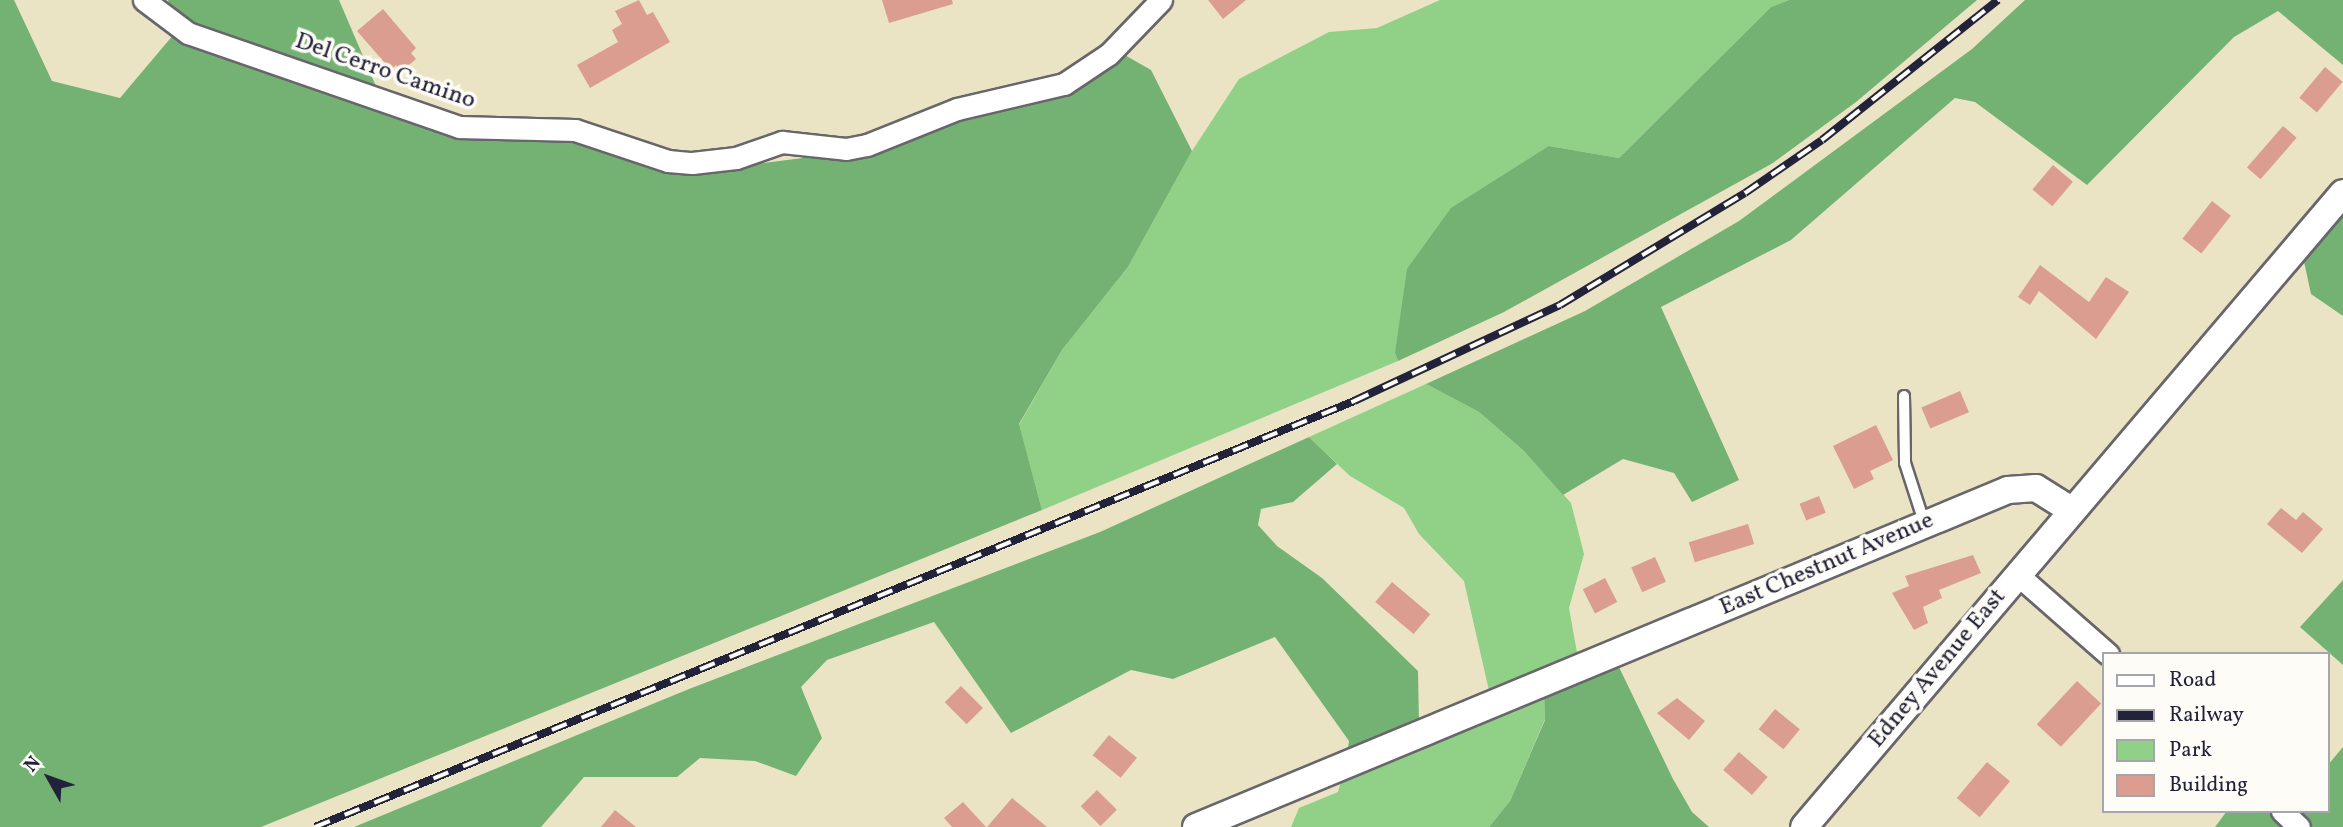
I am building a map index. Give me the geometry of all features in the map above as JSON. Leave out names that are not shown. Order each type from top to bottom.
[{"type":"street","name":"Del Cerro Camino","points":[[144,0],[188,33],[459,127],[575,131],[668,161],[692,163],[736,158],[782,142],[846,149],[867,145],[957,109],[1064,84],[1109,54],[1161,0]]},
{"type":"street","points":[[2071,510],[2343,193]]},
{"type":"street","name":"East Chestnut Avenue","points":[[1196,827],[2008,490],[2036,488],[2071,510]]},
{"type":"street","name":"Edney Avenue East","points":[[1804,827],[2071,510]]},
{"type":"street","points":[[2018,575],[2106,652]]},
{"type":"street","points":[[2284,813],[2299,827]]},
{"type":"lane","points":[[1904,396],[1905,463],[1925,525]]},
{"type":"green space","points":[[0,0],[14,0],[52,81],[120,98],[174,34],[335,97],[458,137],[537,136],[582,142],[694,172],[895,146],[961,118],[1070,92],[1094,79],[1123,54],[1151,70],[1192,151],[1128,267],[1062,350],[1019,424],[1042,510],[261,827],[0,827]]},
{"type":"green space","points":[[168,0],[339,0],[378,91],[191,24],[170,9]]},
{"type":"green space","points":[[1440,0],[1789,0],[1771,7],[1619,158],[1549,146],[1395,353],[1398,361],[1042,510],[1019,425],[1062,350],[1128,267],[1192,151],[1239,79],[1329,32],[1377,28]]},
{"type":"green space","points":[[1789,0],[1977,0],[1856,102],[1773,163],[1504,312],[1398,361],[1395,353],[1407,269],[1451,208],[1549,146],[1619,158],[1771,7]]},
{"type":"green space","points":[[2025,0],[2343,0],[2343,65],[2278,11],[2234,37],[2087,185],[1975,102],[1955,98],[1791,240],[1661,307],[1739,480],[1692,502],[1674,473],[1623,459],[1563,495],[1524,451],[1479,412],[1426,384],[1585,311],[1739,221],[1972,49]]},
{"type":"green space","points":[[2343,209],[2343,316],[2311,294],[2303,257]]},
{"type":"green space","points":[[1426,384],[1479,412],[1524,451],[1571,503],[1584,554],[1569,608],[1578,658],[1490,695],[1464,581],[1419,534],[1404,508],[1350,476],[1309,437]]},
{"type":"green space","points":[[1309,437],[1337,464],[1293,502],[1261,509],[1258,525],[1277,546],[1322,578],[1418,671],[1419,724],[1347,754],[1349,741],[1275,637],[1173,679],[1131,670],[1011,733],[934,622],[827,660],[801,687],[822,738],[796,776],[755,761],[700,758],[677,777],[584,777],[541,827],[354,827],[689,689],[1100,532]]},
{"type":"green space","points":[[2343,580],[2343,665],[2300,627]]},
{"type":"green space","points":[[1617,663],[1673,779],[1692,812],[1709,827],[1489,827],[1510,801],[1545,720],[1544,693]]},
{"type":"green space","points":[[1544,693],[1545,719],[1510,801],[1489,827],[1291,827],[1299,808],[1338,792],[1342,777]]},
{"type":"green space","points":[[2343,747],[2343,827],[2312,827],[2297,813],[2329,813],[2329,764]]},
{"type":"green space","points":[[2226,813],[2269,813],[2286,827],[2215,827]]},
{"type":"building","points":[[639,0],[647,15],[653,12],[670,42],[590,88],[577,65],[618,42],[612,30],[622,24],[615,11]]},
{"type":"building","points":[[882,0],[952,0],[953,4],[889,23]]},
{"type":"building","points":[[1208,0],[1246,0],[1223,19]]},
{"type":"building","points":[[383,9],[416,48],[411,53],[416,59],[401,72],[396,65],[391,70],[357,31]]},
{"type":"building","points":[[2325,67],[2343,82],[2317,112],[2299,98]]},
{"type":"building","points":[[2283,126],[2297,138],[2261,179],[2247,168]]},
{"type":"building","points":[[2053,165],[2073,182],[2052,206],[2032,190]]},
{"type":"building","points":[[2212,201],[2231,216],[2201,254],[2182,239]]},
{"type":"building","points":[[2040,265],[2089,302],[2106,277],[2129,292],[2096,339],[2039,291],[2030,305],[2018,297]]},
{"type":"building","points":[[1960,391],[1969,412],[1930,429],[1921,407]]},
{"type":"building","points":[[1876,425],[1893,460],[1870,471],[1874,479],[1854,489],[1833,446]]},
{"type":"building","points":[[1819,496],[1826,513],[1806,521],[1800,504]]},
{"type":"building","points":[[2281,508],[2296,520],[2303,512],[2323,529],[2302,553],[2267,524]]},
{"type":"building","points":[[1748,524],[1754,544],[1695,562],[1689,542]]},
{"type":"building","points":[[1973,555],[1981,573],[1939,590],[1942,598],[1923,607],[1928,623],[1914,630],[1892,593],[1909,586],[1905,576]]},
{"type":"building","points":[[1655,557],[1666,582],[1642,592],[1631,568]]},
{"type":"building","points":[[1605,578],[1617,602],[1595,613],[1583,589]]},
{"type":"building","points":[[1392,582],[1430,614],[1414,634],[1375,602]]},
{"type":"building","points":[[2077,681],[2101,704],[2061,747],[2037,724]]},
{"type":"building","points":[[961,686],[983,708],[967,724],[945,702]]},
{"type":"building","points":[[1677,698],[1705,721],[1689,740],[1657,713]]},
{"type":"building","points":[[1775,709],[1800,729],[1784,749],[1759,729]]},
{"type":"building","points":[[1109,735],[1137,758],[1121,778],[1093,755]]},
{"type":"building","points":[[1739,752],[1768,777],[1752,795],[1723,770]]},
{"type":"building","points":[[1987,762],[2010,781],[1980,817],[1957,798]]},
{"type":"building","points":[[1097,790],[1117,810],[1101,826],[1081,806]]},
{"type":"building","points":[[1012,798],[1047,827],[987,827]]},
{"type":"building","points":[[963,802],[986,827],[952,827],[944,818]]},
{"type":"building","points":[[615,810],[636,827],[601,827]]},
{"type":"railway","points":[[315,827],[1354,401],[1560,305],[1745,193],[1822,140],[1998,0]]}]
